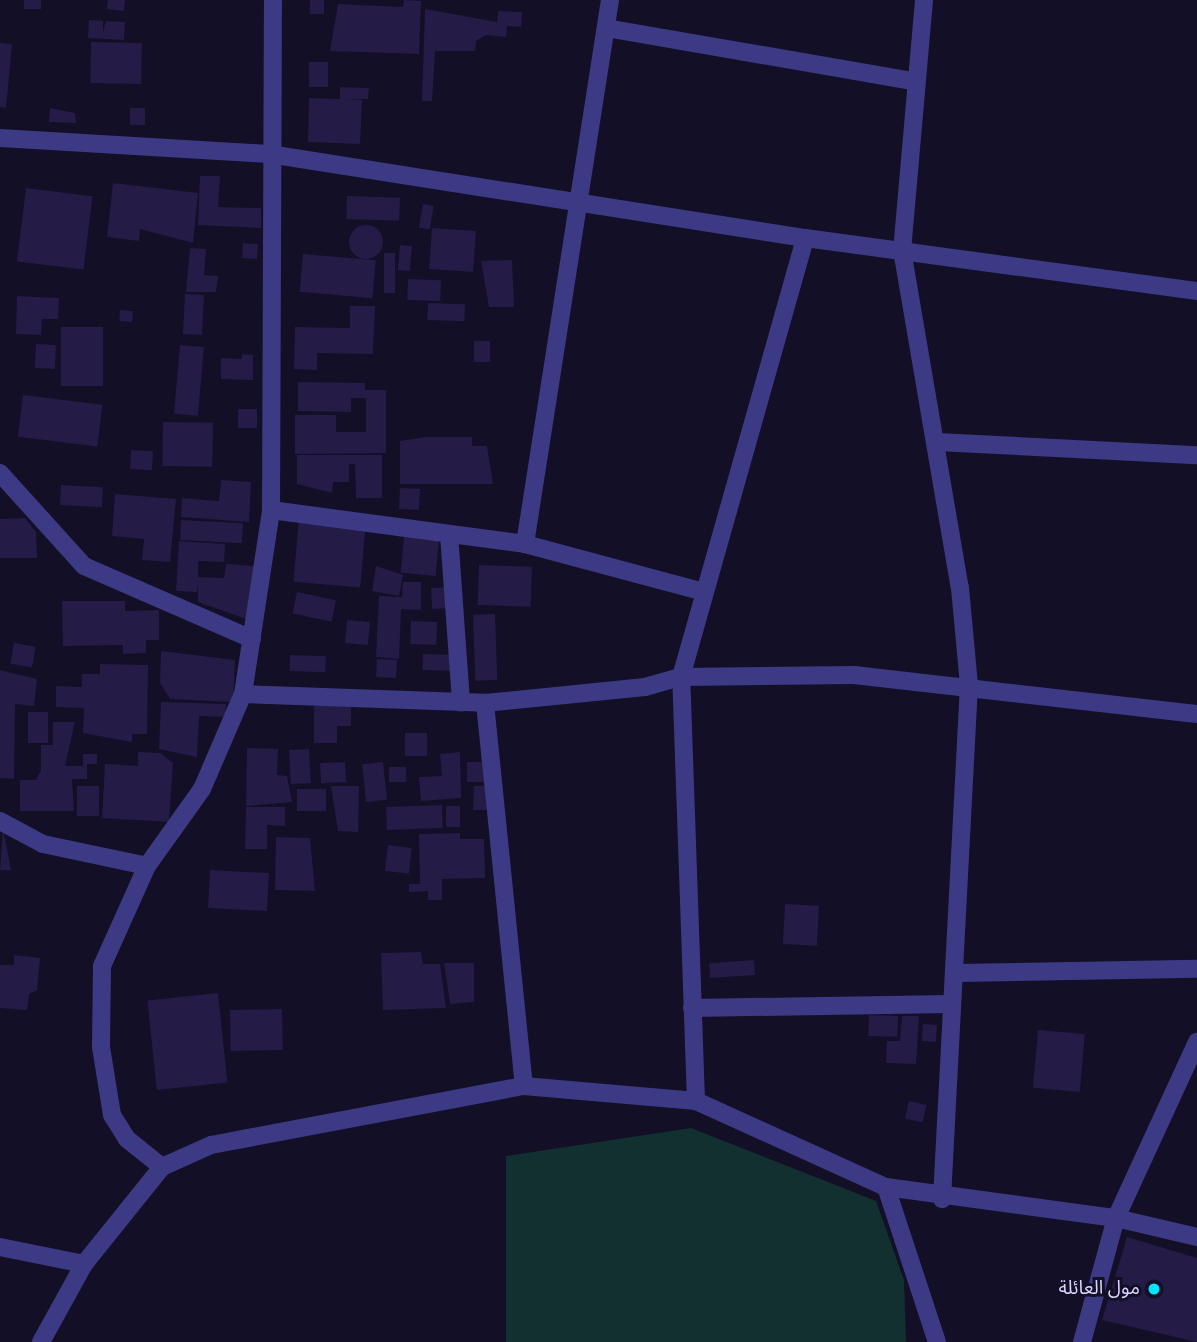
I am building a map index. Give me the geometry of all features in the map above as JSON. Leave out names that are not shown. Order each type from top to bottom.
[{"type":"street","points":[[162,1167],[127,1139],[112,1115],[101,1047],[102,966],[147,866],[202,789],[243,694],[271,510],[269,154],[274,0]]},
{"type":"street","points":[[525,544],[574,202],[610,0]]},
{"type":"street","points":[[925,0],[914,81],[902,250],[937,442],[968,685],[956,973],[950,1004],[942,1199]]},
{"type":"street","points":[[606,29],[914,81]]},
{"type":"street","points":[[0,138],[269,154],[806,239],[1197,290]]},
{"type":"street","points":[[696,1101],[681,677],[701,591],[806,239]]},
{"type":"street","points":[[937,442],[1197,455]]},
{"type":"street","points":[[0,473],[83,566],[251,639]]},
{"type":"street","points":[[271,510],[525,544],[701,591]]},
{"type":"street","points":[[449,534],[461,703]]},
{"type":"street","points":[[243,694],[485,703],[645,687],[681,677],[854,676],[968,685],[1197,714]]},
{"type":"street","points":[[485,703],[524,1086]]},
{"type":"street","points":[[0,821],[43,844],[147,866]]},
{"type":"street","points":[[956,973],[1197,969]]},
{"type":"street","points":[[692,1008],[950,1004]]},
{"type":"street","points":[[1082,1342],[1116,1218],[1197,1042]]},
{"type":"street","points":[[41,1342],[83,1264],[162,1167],[211,1145],[524,1086],[696,1101],[886,1187],[942,1199],[1116,1218],[1197,1237]]},
{"type":"street","points":[[886,1187],[937,1342]]},
{"type":"street","points":[[0,1247],[83,1264]]},
{"type":"green space","points":[[691,1128],[876,1201],[904,1280],[906,1342],[506,1342],[506,1156]]},
{"type":"building","points":[[24,0],[41,0],[41,9],[24,9]]},
{"type":"building","points":[[108,0],[125,0],[124,11],[107,9]]},
{"type":"building","points":[[310,0],[324,0],[324,14],[310,14]]},
{"type":"building","points":[[404,0],[421,1],[419,54],[330,51],[338,4],[403,7]]},
{"type":"building","points":[[425,9],[497,22],[498,11],[522,12],[521,27],[507,26],[506,37],[486,35],[476,41],[475,51],[435,51],[432,101],[422,101]]},
{"type":"building","points":[[89,20],[103,21],[103,32],[106,21],[125,22],[124,40],[88,38]]},
{"type":"building","points":[[91,42],[142,43],[141,84],[90,83]]},
{"type":"building","points":[[0,43],[12,44],[6,108],[0,107]]},
{"type":"building","points":[[309,62],[328,62],[328,87],[309,87]]},
{"type":"building","points":[[340,87],[369,88],[368,99],[345,99],[362,100],[360,144],[308,142],[309,98],[340,99]]},
{"type":"building","points":[[50,108],[75,113],[76,123],[49,122]]},
{"type":"building","points":[[130,108],[145,108],[145,125],[130,125]]},
{"type":"building","points":[[200,176],[220,176],[218,207],[261,208],[261,228],[198,225]]},
{"type":"building","points":[[113,183],[198,193],[193,243],[140,229],[139,241],[107,237]]},
{"type":"building","points":[[26,188],[93,196],[83,270],[17,261]]},
{"type":"building","points":[[347,196],[400,198],[399,221],[346,219]]},
{"type":"building","points":[[423,204],[434,206],[430,230],[419,228]]},
{"type":"building","points":[[366,225],[378,230],[383,242],[378,254],[366,259],[354,254],[349,242],[354,230]]},
{"type":"building","points":[[432,228],[476,231],[473,272],[429,269]]},
{"type":"building","points":[[243,243],[258,244],[257,259],[242,258]]},
{"type":"building","points":[[400,245],[412,246],[410,271],[398,270]]},
{"type":"building","points":[[190,248],[206,249],[204,275],[218,276],[216,292],[186,292]]},
{"type":"building","points":[[384,253],[395,253],[395,293],[384,293]]},
{"type":"building","points":[[303,254],[376,260],[372,298],[300,292]]},
{"type":"building","points":[[512,260],[514,307],[489,307],[481,261]]},
{"type":"building","points":[[408,279],[441,280],[440,301],[407,300]]},
{"type":"building","points":[[185,294],[204,295],[202,335],[183,334]]},
{"type":"building","points":[[17,296],[59,298],[58,319],[42,319],[41,335],[16,334]]},
{"type":"building","points":[[428,303],[465,304],[464,321],[427,320]]},
{"type":"building","points":[[350,306],[375,306],[373,354],[317,353],[317,370],[294,369],[295,327],[350,328]]},
{"type":"building","points":[[120,310],[133,311],[132,322],[119,321]]},
{"type":"building","points":[[61,327],[103,327],[103,386],[61,386]]},
{"type":"building","points":[[474,341],[490,341],[490,362],[474,362]]},
{"type":"building","points":[[36,344],[56,345],[55,369],[35,368]]},
{"type":"building","points":[[180,345],[204,347],[198,416],[174,414]]},
{"type":"building","points":[[242,354],[253,355],[253,380],[221,379],[221,358],[242,359]]},
{"type":"building","points":[[298,382],[365,383],[365,390],[386,390],[386,453],[295,454],[295,415],[336,415],[336,432],[366,432],[366,398],[351,398],[351,412],[298,411]]},
{"type":"building","points":[[23,395],[102,405],[97,446],[18,437]]},
{"type":"building","points":[[238,409],[257,409],[257,428],[238,428]]},
{"type":"building","points":[[163,422],[213,423],[212,467],[162,466]]},
{"type":"building","points":[[426,437],[472,437],[472,446],[487,446],[493,484],[400,484],[400,441]]},
{"type":"building","points":[[131,450],[153,451],[152,470],[130,469]]},
{"type":"building","points":[[297,455],[382,455],[382,498],[356,498],[355,464],[349,464],[349,482],[333,482],[332,493],[297,484]]},
{"type":"building","points":[[221,480],[251,482],[249,522],[181,517],[182,498],[219,501]]},
{"type":"building","points":[[61,485],[103,487],[102,507],[60,505]]},
{"type":"building","points":[[400,488],[420,489],[419,510],[399,509]]},
{"type":"building","points":[[115,494],[176,499],[170,562],[142,560],[144,539],[112,536]]},
{"type":"building","points":[[25,518],[36,532],[37,558],[0,558],[0,519]]},
{"type":"building","points":[[299,518],[366,524],[360,588],[293,582]]},
{"type":"building","points":[[181,520],[243,523],[242,543],[180,540]]},
{"type":"building","points":[[404,536],[439,539],[436,576],[401,573]]},
{"type":"building","points":[[179,541],[225,544],[224,562],[198,561],[198,577],[224,578],[226,564],[254,566],[249,620],[198,602],[198,584],[197,592],[176,591]]},
{"type":"building","points":[[479,565],[532,567],[531,607],[478,605]]},
{"type":"building","points":[[376,566],[403,575],[399,596],[372,591]]},
{"type":"building","points":[[403,582],[421,582],[421,610],[401,609],[399,659],[376,657],[379,596],[402,597]]},
{"type":"building","points":[[449,587],[450,608],[432,609],[431,588]]},
{"type":"building","points":[[297,592],[336,600],[332,622],[292,614]]},
{"type":"building","points":[[62,601],[125,601],[125,611],[159,610],[159,640],[146,640],[146,653],[123,654],[123,645],[63,646]]},
{"type":"building","points":[[495,614],[497,680],[475,681],[473,615]]},
{"type":"building","points":[[347,620],[370,622],[368,645],[345,643]]},
{"type":"building","points":[[411,621],[437,622],[436,645],[410,644]]},
{"type":"building","points":[[14,643],[36,647],[32,668],[10,664]]},
{"type":"building","points":[[161,651],[235,660],[233,702],[170,699],[160,683]]},
{"type":"building","points":[[423,654],[455,655],[454,671],[422,670]]},
{"type":"building","points":[[290,655],[326,656],[325,672],[289,671]]},
{"type":"building","points":[[377,659],[397,660],[396,678],[376,677]]},
{"type":"building","points":[[100,664],[148,665],[147,734],[132,734],[132,742],[83,733],[84,708],[56,707],[56,686],[82,687],[82,674],[100,674]]},
{"type":"building","points":[[0,670],[37,679],[34,706],[15,704],[14,779],[0,778]]},
{"type":"building","points":[[161,702],[226,704],[225,717],[199,716],[197,757],[159,749]]},
{"type":"building","points":[[351,705],[351,726],[337,726],[337,743],[314,743],[314,706]]},
{"type":"building","points":[[28,712],[48,712],[48,743],[28,743]]},
{"type":"building","points":[[53,722],[75,722],[65,766],[83,766],[83,754],[97,754],[97,764],[87,764],[87,779],[72,779],[74,811],[20,811],[20,780],[36,780],[41,770],[41,745],[53,745]]},
{"type":"building","points":[[405,733],[427,733],[427,756],[405,756]]},
{"type":"building","points":[[247,748],[278,749],[277,775],[287,776],[292,802],[246,806]]},
{"type":"building","points":[[309,749],[311,783],[291,784],[289,750]]},
{"type":"building","points":[[138,752],[160,753],[173,763],[169,822],[102,818],[105,764],[138,766]]},
{"type":"building","points":[[460,752],[461,798],[421,801],[419,777],[442,776],[440,754]]},
{"type":"building","points":[[345,762],[346,782],[321,783],[320,763]]},
{"type":"building","points":[[383,762],[387,800],[366,802],[362,764]]},
{"type":"building","points":[[467,762],[485,762],[485,782],[467,782]]},
{"type":"building","points":[[389,767],[406,767],[406,782],[389,782]]},
{"type":"building","points":[[77,786],[99,786],[99,816],[77,816]]},
{"type":"building","points":[[331,786],[359,786],[358,832],[338,831]]},
{"type":"building","points":[[474,786],[486,786],[487,810],[473,810]]},
{"type":"building","points":[[297,789],[326,789],[326,811],[297,811]]},
{"type":"building","points":[[442,805],[443,828],[387,830],[386,807]]},
{"type":"building","points":[[446,806],[460,806],[460,827],[446,827]]},
{"type":"building","points":[[246,807],[285,807],[285,826],[267,825],[267,849],[245,849]]},
{"type":"building","points":[[3,829],[11,870],[0,870]]},
{"type":"building","points":[[460,833],[460,839],[484,839],[485,878],[442,879],[442,900],[428,900],[428,891],[409,892],[409,884],[420,884],[419,834]]},
{"type":"building","points":[[276,837],[310,838],[315,891],[275,890]]},
{"type":"building","points":[[388,845],[412,848],[409,874],[385,871]]},
{"type":"building","points":[[210,870],[269,873],[267,911],[208,908]]},
{"type":"building","points":[[785,904],[819,906],[817,946],[783,944]]},
{"type":"building","points":[[421,952],[423,964],[440,964],[446,1008],[383,1010],[381,953]]},
{"type":"building","points":[[14,955],[40,958],[37,990],[29,994],[27,1010],[0,1008],[0,965],[14,965]]},
{"type":"building","points":[[754,960],[755,975],[710,978],[709,963]]},
{"type":"building","points":[[444,963],[474,963],[474,1002],[450,1004]]},
{"type":"building","points":[[218,993],[227,1083],[157,1090],[147,1000]]},
{"type":"building","points":[[282,1009],[283,1050],[231,1051],[230,1010]]},
{"type":"building","points":[[869,1015],[898,1016],[897,1037],[868,1036]]},
{"type":"building","points":[[902,1016],[919,1016],[916,1064],[886,1063],[887,1041],[900,1041]]},
{"type":"building","points":[[923,1024],[937,1025],[936,1042],[922,1041]]},
{"type":"building","points":[[1038,1030],[1085,1034],[1080,1092],[1033,1088]]},
{"type":"building","points":[[909,1101],[927,1105],[922,1123],[905,1119]]},
{"type":"building","name":"مول العائلة","points":[[1127,1237],[1197,1258],[1197,1342],[1102,1320]]},
{"type":"place","name":"مول العائلة","points":[[1154,1289]]}]
